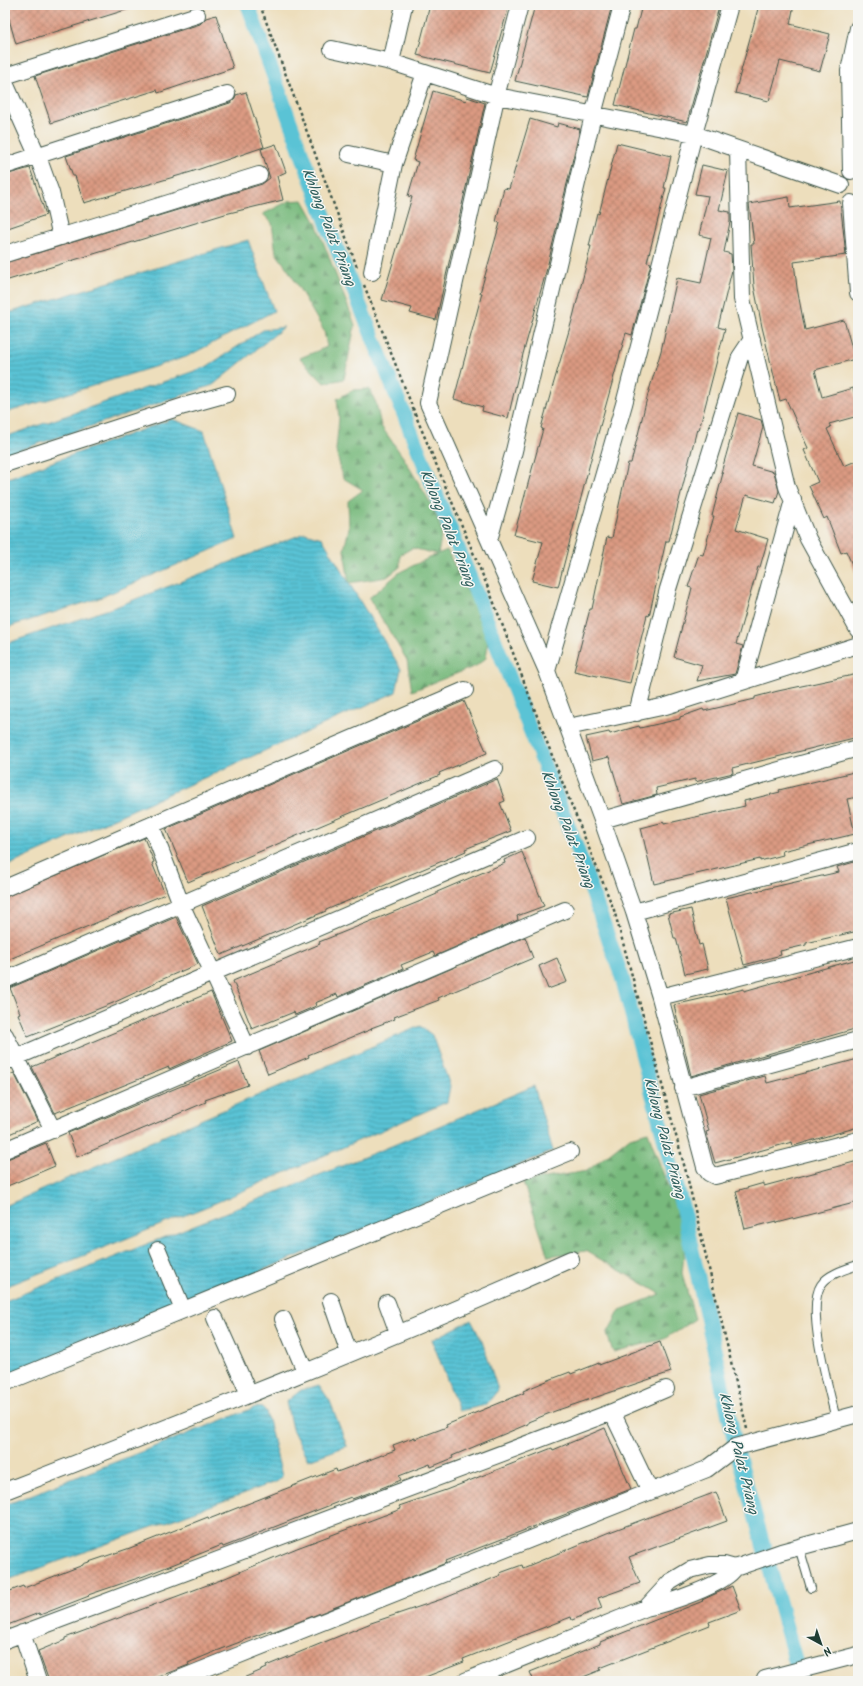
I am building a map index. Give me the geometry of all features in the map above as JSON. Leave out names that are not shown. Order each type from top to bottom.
[{"type":"street","points":[[391,62],[404,5]]},
{"type":"street","points":[[520,5],[497,96],[428,403],[546,672],[602,820],[634,912],[660,997],[705,1167],[709,1173],[715,1176],[858,1140]]},
{"type":"street","points":[[489,540],[514,451],[593,115],[622,5]]},
{"type":"street","points":[[546,672],[624,404],[694,134],[730,5]]},
{"type":"street","points":[[5,76],[198,16]]},
{"type":"street","points":[[858,28],[850,71],[854,170],[843,179],[841,185],[844,198],[854,205],[858,293]]},
{"type":"street","points":[[332,49],[391,62],[497,96],[694,134],[841,185]]},
{"type":"street","points":[[364,274],[394,164],[425,73]]},
{"type":"street","points":[[5,83],[38,157],[51,193],[61,237]]},
{"type":"street","points":[[5,166],[38,157],[227,94]]},
{"type":"street","points":[[738,150],[742,299],[787,487],[808,539],[858,630]]},
{"type":"street","points":[[349,154],[394,164]]},
{"type":"street","points":[[5,254],[259,175]]},
{"type":"street","points":[[636,713],[668,589],[740,358],[752,339]]},
{"type":"street","points":[[5,464],[184,406],[227,394]]},
{"type":"street","points":[[743,681],[793,500]]},
{"type":"street","points":[[568,727],[666,706],[858,645]]},
{"type":"street","points":[[5,888],[465,690]]},
{"type":"street","points":[[602,820],[858,748]]},
{"type":"street","points":[[5,980],[495,769]]},
{"type":"street","points":[[151,825],[181,904],[247,1047]]},
{"type":"street","points":[[11,1060],[527,838]]},
{"type":"street","points":[[634,912],[858,851]]},
{"type":"street","points":[[5,1150],[565,910]]},
{"type":"street","points":[[660,997],[858,947]]},
{"type":"street","points":[[5,1035],[11,1060],[53,1130]]},
{"type":"street","points":[[683,1088],[858,1040]]},
{"type":"street","points":[[5,1383],[570,1152]]},
{"type":"street","points":[[158,1250],[183,1310]]},
{"type":"street","points":[[5,1492],[398,1333],[571,1259]]},
{"type":"street","points":[[331,1301],[349,1353]]},
{"type":"street","points":[[387,1303],[398,1333]]},
{"type":"street","points":[[215,1318],[249,1394]]},
{"type":"street","points":[[283,1319],[304,1371]]},
{"type":"street","points":[[5,1640],[612,1412],[666,1389]]},
{"type":"street","points":[[612,1412],[650,1491]]},
{"type":"street","points":[[174,1681],[707,1469],[743,1445],[858,1414]]},
{"type":"street","points":[[465,1681],[646,1608],[662,1605],[718,1582],[741,1566],[781,1552],[858,1531]]},
{"type":"street","points":[[646,1608],[670,1582],[690,1570],[710,1564],[741,1566]]},
{"type":"street","points":[[22,1633],[38,1681]]},
{"type":"street","points":[[765,1679],[858,1656]]},
{"type":"lane","points":[[836,1420],[816,1326],[815,1297],[821,1283],[837,1272],[858,1265]]},
{"type":"lane","points":[[800,1547],[811,1588]]},
{"type":"path","points":[[260,5],[364,274],[418,421],[491,595],[561,779],[614,910],[686,1172],[743,1445]]},
{"type":"green space","points":[[303,200],[316,223],[355,325],[344,379],[324,383],[300,358],[327,347],[324,331],[289,271],[276,253],[272,223],[263,214],[289,201]]},
{"type":"green space","points":[[369,389],[376,403],[381,426],[403,457],[433,507],[442,532],[438,554],[447,550],[464,586],[479,610],[488,644],[486,658],[476,666],[412,691],[407,660],[369,598],[400,572],[437,554],[412,548],[400,555],[400,567],[387,577],[349,583],[344,550],[349,528],[348,501],[363,490],[343,478],[336,450],[339,418],[337,399],[353,390]]},
{"type":"green space","points":[[648,1132],[675,1206],[687,1225],[682,1273],[695,1319],[664,1339],[613,1352],[607,1334],[620,1310],[661,1294],[586,1251],[548,1256],[523,1182],[587,1171],[630,1137]]},
{"type":"water","points":[[248,240],[274,311],[186,357],[5,413],[5,314]]},
{"type":"water","points":[[284,327],[213,385],[5,455],[5,437],[206,367],[263,330]]},
{"type":"water","points":[[172,419],[204,431],[237,539],[97,599],[5,628],[5,479]]},
{"type":"water","points":[[305,533],[322,538],[401,669],[396,692],[5,867],[5,644],[118,606]]},
{"type":"water","points":[[420,1026],[432,1035],[450,1086],[447,1102],[213,1204],[5,1287],[5,1206],[191,1124]]},
{"type":"water","points":[[534,1086],[553,1151],[5,1376],[5,1301],[389,1147]]},
{"type":"water","points":[[471,1320],[482,1341],[498,1390],[486,1405],[459,1411],[432,1340]]},
{"type":"water","points":[[319,1385],[330,1401],[347,1446],[308,1460],[292,1429],[286,1402],[301,1390]]},
{"type":"water","points":[[256,1407],[262,1408],[266,1412],[282,1476],[278,1481],[5,1581],[5,1505]]},
{"type":"building","points":[[5,5],[131,5],[132,8],[16,44]]},
{"type":"building","points":[[430,5],[509,5],[490,73],[417,55]]},
{"type":"building","points":[[535,5],[612,5],[588,97],[515,81]]},
{"type":"building","points":[[642,5],[713,5],[719,7],[687,122],[615,105],[634,29],[636,29]]},
{"type":"building","points":[[759,5],[794,5],[790,24],[830,34],[820,71],[780,61],[769,101],[735,93]]},
{"type":"building","points":[[216,15],[233,68],[158,93],[157,90],[51,123],[35,76],[200,24],[206,18]]},
{"type":"building","points":[[433,91],[466,101],[467,97],[485,103],[436,320],[410,313],[412,308],[382,300],[412,197],[408,196],[418,162],[413,160]]},
{"type":"building","points":[[246,92],[264,147],[191,172],[84,203],[75,176],[73,176],[66,156],[230,103],[234,100],[236,95]]},
{"type":"building","points":[[530,119],[557,127],[558,123],[580,129],[546,272],[523,354],[508,418],[482,411],[483,407],[454,399],[482,293],[480,293],[500,223],[496,222],[504,188],[509,189]]},
{"type":"building","points":[[617,143],[671,156],[664,188],[666,188],[647,262],[651,263],[632,335],[626,333],[592,455],[558,587],[532,581],[543,542],[514,535],[543,429],[541,428],[573,317],[591,246],[589,246],[597,213],[599,214]]},
{"type":"building","points":[[276,144],[286,172],[277,176],[283,200],[225,214],[5,281],[5,263],[262,184],[270,178],[261,149]]},
{"type":"building","points":[[702,165],[728,171],[719,210],[730,212],[730,222],[724,252],[731,254],[732,270],[718,327],[725,329],[699,430],[697,429],[669,541],[666,541],[649,616],[647,615],[630,683],[574,671],[590,609],[592,609],[607,537],[612,538],[628,463],[631,463],[648,394],[661,351],[677,278],[701,283],[711,238],[699,235],[708,196],[695,194]]},
{"type":"building","points":[[30,168],[46,215],[5,229],[5,175]]},
{"type":"building","points":[[789,197],[790,208],[840,201],[846,255],[794,262],[805,330],[844,320],[855,359],[815,370],[822,397],[853,388],[858,406],[858,416],[829,424],[831,427],[827,429],[844,466],[858,460],[858,578],[846,551],[841,553],[827,517],[824,519],[809,486],[818,482],[804,450],[808,448],[786,399],[780,401],[762,327],[754,286],[751,244],[754,244],[749,204]]},
{"type":"building","points":[[738,413],[761,420],[763,427],[752,466],[774,472],[779,491],[775,503],[746,495],[736,529],[768,539],[760,567],[758,567],[736,644],[743,646],[735,674],[697,681],[702,665],[674,657],[692,588],[688,587],[699,554],[703,555],[714,516],[712,516],[723,473],[721,473]]},
{"type":"building","points":[[858,674],[858,737],[732,768],[733,773],[695,782],[695,779],[656,788],[657,795],[623,804],[609,757],[592,761],[586,737],[609,732],[610,734],[639,726],[640,728],[680,719],[680,717],[703,709],[704,711],[755,699],[755,697],[778,691]]},
{"type":"building","points":[[464,701],[487,753],[439,773],[440,775],[188,882],[166,829]]},
{"type":"building","points":[[858,771],[858,797],[847,799],[855,834],[782,851],[783,855],[760,861],[760,859],[654,884],[641,828],[745,806],[744,801],[780,792],[779,790]]},
{"type":"building","points":[[497,779],[505,801],[500,803],[511,831],[465,849],[466,851],[221,955],[202,906]]},
{"type":"building","points":[[144,838],[154,862],[152,863],[165,894],[5,961],[5,897]]},
{"type":"building","points":[[522,852],[544,906],[517,916],[518,920],[435,956],[433,952],[401,965],[403,969],[338,997],[337,994],[315,1003],[316,1006],[295,1015],[294,1012],[252,1029],[233,981],[320,944],[319,942],[437,894],[437,892],[505,863],[504,860]]},
{"type":"building","points":[[858,861],[858,931],[806,943],[806,945],[780,951],[781,955],[744,965],[726,898],[839,872],[837,867]]},
{"type":"building","points":[[691,909],[699,945],[702,944],[708,969],[685,974],[668,914]]},
{"type":"building","points":[[176,917],[198,964],[113,1003],[28,1037],[18,1014],[20,1013],[10,988]]},
{"type":"building","points":[[525,937],[533,958],[438,998],[439,1000],[394,1017],[395,1019],[308,1055],[309,1057],[268,1074],[259,1051]]},
{"type":"building","points":[[557,958],[567,982],[548,989],[539,966]]},
{"type":"building","points":[[854,960],[858,974],[858,1028],[691,1076],[674,1005],[744,989],[744,991]]},
{"type":"building","points":[[211,992],[232,1041],[169,1069],[169,1067],[55,1113],[32,1067]]},
{"type":"building","points":[[858,1059],[858,1127],[793,1146],[792,1142],[715,1163],[706,1132],[709,1131],[699,1094],[765,1076],[767,1083]]},
{"type":"building","points":[[239,1062],[248,1085],[205,1100],[206,1102],[77,1157],[68,1133]]},
{"type":"building","points":[[14,1073],[38,1121],[5,1136],[5,1077]]},
{"type":"building","points":[[46,1143],[55,1166],[5,1187],[5,1160]]},
{"type":"building","points":[[858,1161],[858,1202],[777,1223],[777,1221],[745,1229],[736,1191],[764,1183],[764,1186]]},
{"type":"building","points":[[660,1342],[671,1372],[555,1411],[452,1456],[453,1458],[431,1467],[430,1464],[399,1476],[401,1480],[374,1491],[352,1499],[351,1497],[223,1547],[222,1545],[144,1576],[88,1595],[89,1596],[40,1615],[39,1613],[5,1626],[5,1593],[23,1586],[24,1588],[208,1517],[209,1519],[336,1469],[337,1472],[369,1460],[395,1450],[393,1445],[415,1437],[415,1439],[447,1427],[446,1425],[524,1393],[523,1391],[549,1380],[570,1372],[571,1374],[599,1363],[599,1365]]},
{"type":"building","points":[[605,1428],[631,1489],[445,1561],[446,1563],[293,1624],[272,1632],[271,1630],[214,1652],[188,1663],[189,1665],[147,1681],[49,1681],[38,1651],[65,1640],[65,1638],[218,1581],[297,1548],[401,1509],[399,1506],[446,1490],[552,1448],[553,1450]]},
{"type":"building","points":[[716,1492],[727,1521],[629,1557],[640,1583],[598,1598],[602,1608],[572,1620],[571,1617],[501,1644],[463,1659],[464,1662],[415,1681],[236,1681],[267,1668],[266,1666],[371,1623],[445,1598],[501,1575],[500,1573],[522,1565],[523,1568],[607,1533]]},
{"type":"building","points":[[732,1586],[741,1610],[709,1622],[710,1625],[600,1668],[601,1670],[573,1681],[534,1681],[530,1672],[703,1601],[702,1600]]},
{"type":"waterway","name":"Khlong Palat Priang","points":[[248,5],[329,229],[473,585],[576,846],[622,977],[683,1210],[736,1447],[801,1681]]}]
